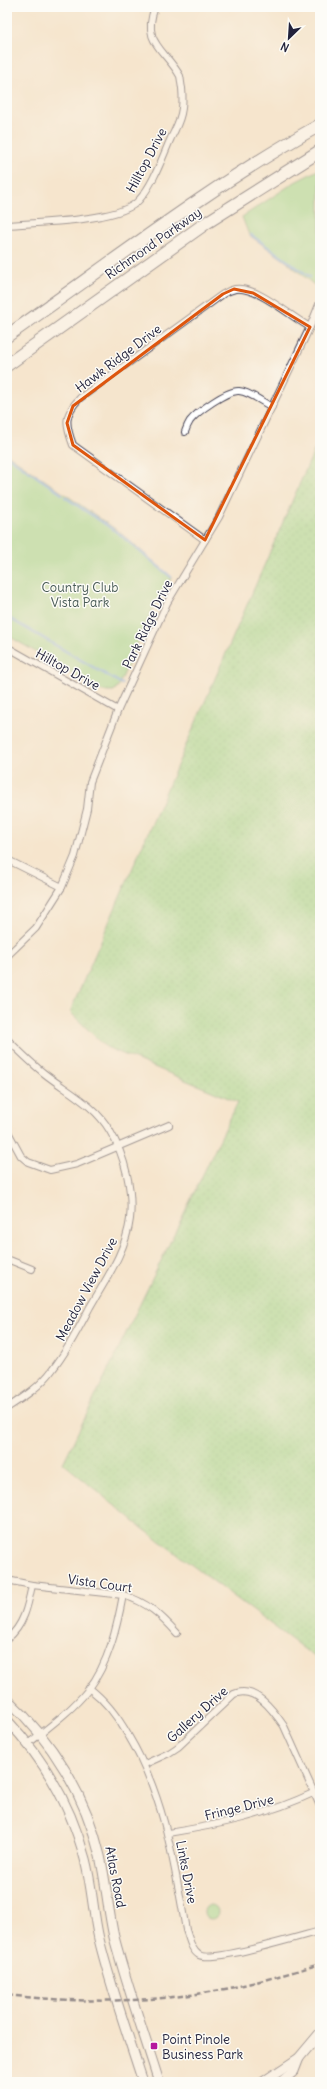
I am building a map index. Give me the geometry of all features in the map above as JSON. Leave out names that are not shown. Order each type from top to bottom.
[{"type":"highway","name":"Richmond Parkway","points":[[7,336],[192,206],[291,141],[320,125]]},
{"type":"highway","name":"Richmond Parkway","points":[[7,365],[206,223],[320,151]]},
{"type":"highway","points":[[302,161],[320,156]]},
{"type":"street","name":"Hilltop Drive","points":[[7,225],[102,217],[126,209],[139,201],[146,190],[177,126],[184,106],[180,77],[158,48],[150,29],[156,7]]},
{"type":"street","name":"Hawk Ridge Drive","points":[[205,540],[73,445],[67,423],[68,414],[80,398],[223,294],[234,289],[243,289],[265,298],[310,327]]},
{"type":"street","name":"Park Ridge Drive","points":[[7,956],[36,928],[62,887],[75,856],[88,809],[90,782],[118,710],[167,603],[219,517],[310,327],[320,302]]},
{"type":"street","points":[[185,432],[190,421],[231,391],[240,391],[249,394],[272,407]]},
{"type":"street","name":"Hilltop Drive","points":[[7,647],[118,710]]},
{"type":"street","points":[[12,862],[62,887]]},
{"type":"street","name":"Meadow View Drive","points":[[7,1039],[45,1074],[81,1098],[92,1108],[110,1131],[118,1147],[127,1172],[131,1203],[130,1220],[120,1252],[70,1344],[53,1370],[30,1394],[7,1408]]},
{"type":"street","points":[[8,1132],[21,1156],[28,1162],[50,1170],[77,1164],[169,1125]]},
{"type":"street","points":[[7,1259],[32,1269]]},
{"type":"street","name":"Vista Court","points":[[7,1580],[32,1585],[123,1595],[148,1604],[177,1633]]},
{"type":"street","points":[[7,1639],[18,1628],[25,1615],[32,1585]]},
{"type":"street","points":[[28,1743],[64,1716],[89,1688],[112,1642],[123,1595]]},
{"type":"street","name":"Links Drive","points":[[89,1688],[114,1713],[145,1764],[168,1833],[186,1930],[191,1944],[199,1954],[212,1956],[254,1949],[320,1931]]},
{"type":"street","name":"Gallery Drive","points":[[145,1764],[174,1750],[234,1694],[244,1691],[257,1696],[280,1720],[320,1806]]},
{"type":"street","name":"Atlas Road","points":[[7,1699],[41,1734],[75,1788],[90,1824],[100,1856],[117,1948],[159,2082]]},
{"type":"street","name":"Atlas Road","points":[[7,1720],[28,1743],[61,1795],[76,1829],[85,1859],[99,1938],[109,1978],[143,2082]]},
{"type":"street","name":"Fringe Drive","points":[[168,1833],[208,1827],[274,1810],[313,1793]]},
{"type":"street","points":[[262,2082],[298,2058],[320,2033]]},
{"type":"street","points":[[281,2082],[294,2072],[298,2058]]},
{"type":"highlighted area","points":[[234,289],[253,293],[310,327],[205,540],[73,445],[67,423],[73,406],[223,294]]},
{"type":"green space","points":[[320,169],[320,290],[287,262],[249,235],[242,217],[295,182]]},
{"type":"green space","points":[[320,437],[320,1661],[137,1524],[63,1463],[238,1102],[106,1047],[70,1012]]},
{"type":"green space","name":"Country Club Vista Park","points":[[7,454],[118,531],[172,577],[152,610],[119,685],[114,691],[102,691],[7,635]]},
{"type":"green space","points":[[208,1905],[214,1905],[218,1909],[218,1915],[214,1919],[208,1919],[204,1915],[204,1909]]},
{"type":"waterway","points":[[251,235],[310,277]]},
{"type":"waterway","points":[[7,456],[62,494]]},
{"type":"waterway","points":[[65,497],[117,532],[171,577]]},
{"type":"waterway","points":[[7,617],[122,684]]},
{"type":"railway","points":[[7,1995],[98,2001],[167,1998],[239,1986],[320,1964]]},
{"type":"place","name":"Point Pinole Business Park","points":[[154,2046]]}]
